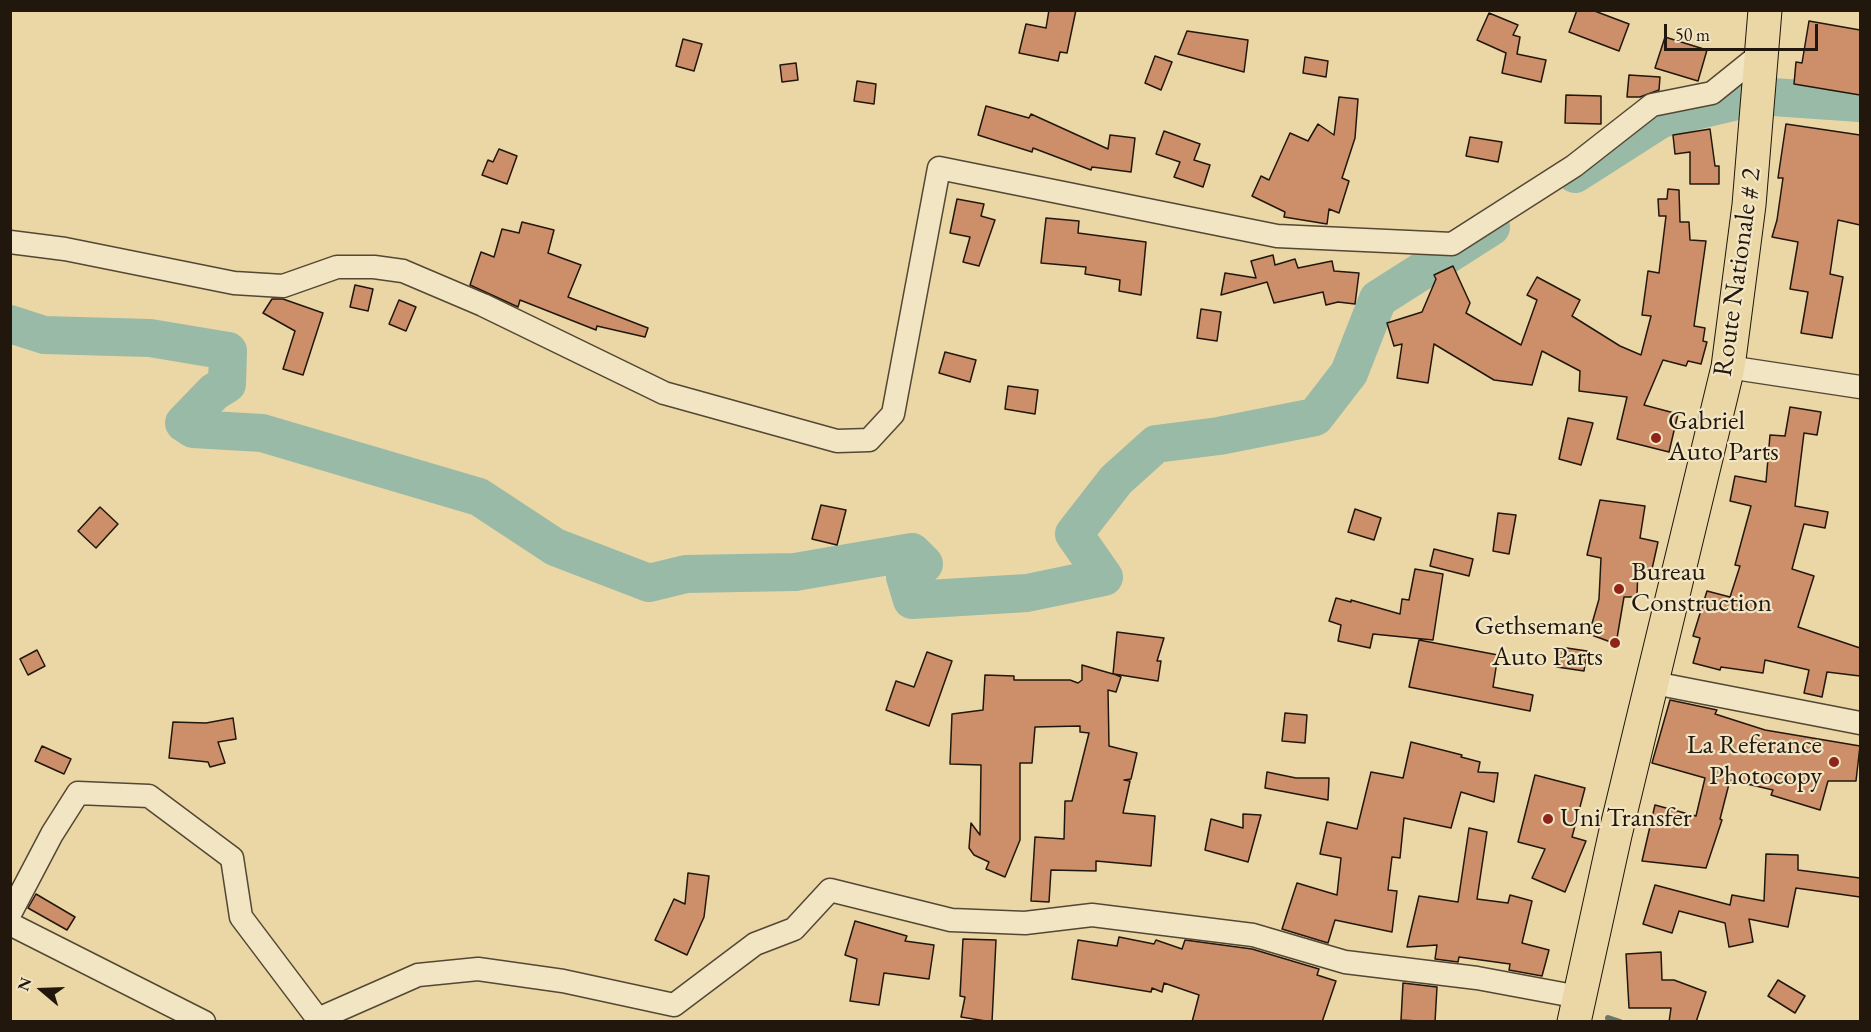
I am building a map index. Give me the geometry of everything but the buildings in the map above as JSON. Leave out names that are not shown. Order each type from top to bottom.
[{"type":"main road","name":"Route Nationale # 2","points":[[1577,1009],[1615,835],[1654,683],[1728,367],[1759,109],[1766,10]]},
{"type":"street","points":[[10,242],[65,249],[234,283],[283,285],[338,267],[374,267],[403,271],[483,304],[664,393],[837,441],[869,440],[893,414],[939,168],[1277,236],[1452,244],[1574,166],[1652,105],[1712,93],[1762,59]]},
{"type":"street","points":[[1728,367],[1860,387]]},
{"type":"street","points":[[1654,683],[1860,723]]},
{"type":"street","points":[[10,914],[52,834],[78,793],[149,796],[232,858],[242,917],[317,1020],[418,975],[478,969],[563,981],[674,1005],[755,944],[794,929],[830,890],[951,920],[1025,923],[1092,915],[1253,935],[1346,962],[1477,978],[1577,1009]]},
{"type":"street","points":[[10,924],[204,1022]]},
{"type":"waterway","points":[[1575,174],[1661,119],[1758,96],[1860,103]]},
{"type":"waterway","points":[[10,324],[44,335],[150,338],[228,351],[227,384],[214,392],[184,423],[193,429],[262,433],[479,497],[555,547],[649,583],[686,574],[795,572],[912,552],[924,564],[905,577],[912,600],[1027,593],[1104,577],[1074,534],[1116,480],[1156,444],[1219,436],[1315,417],[1349,373],[1378,299],[1491,227]]},
{"type":"waterway","points":[[1608,1018],[1620,1022]]},
{"type":"place","name":"Gabriel Auto Parts","points":[[1656,438]]},
{"type":"place","name":"Bureau Construction","points":[[1619,589]]},
{"type":"place","name":"Gethsemane Auto Parts","points":[[1615,643]]},
{"type":"place","name":"La Referance Photocopy","points":[[1834,762]]},
{"type":"place","name":"Uni Transfer","points":[[1548,819]]}]
